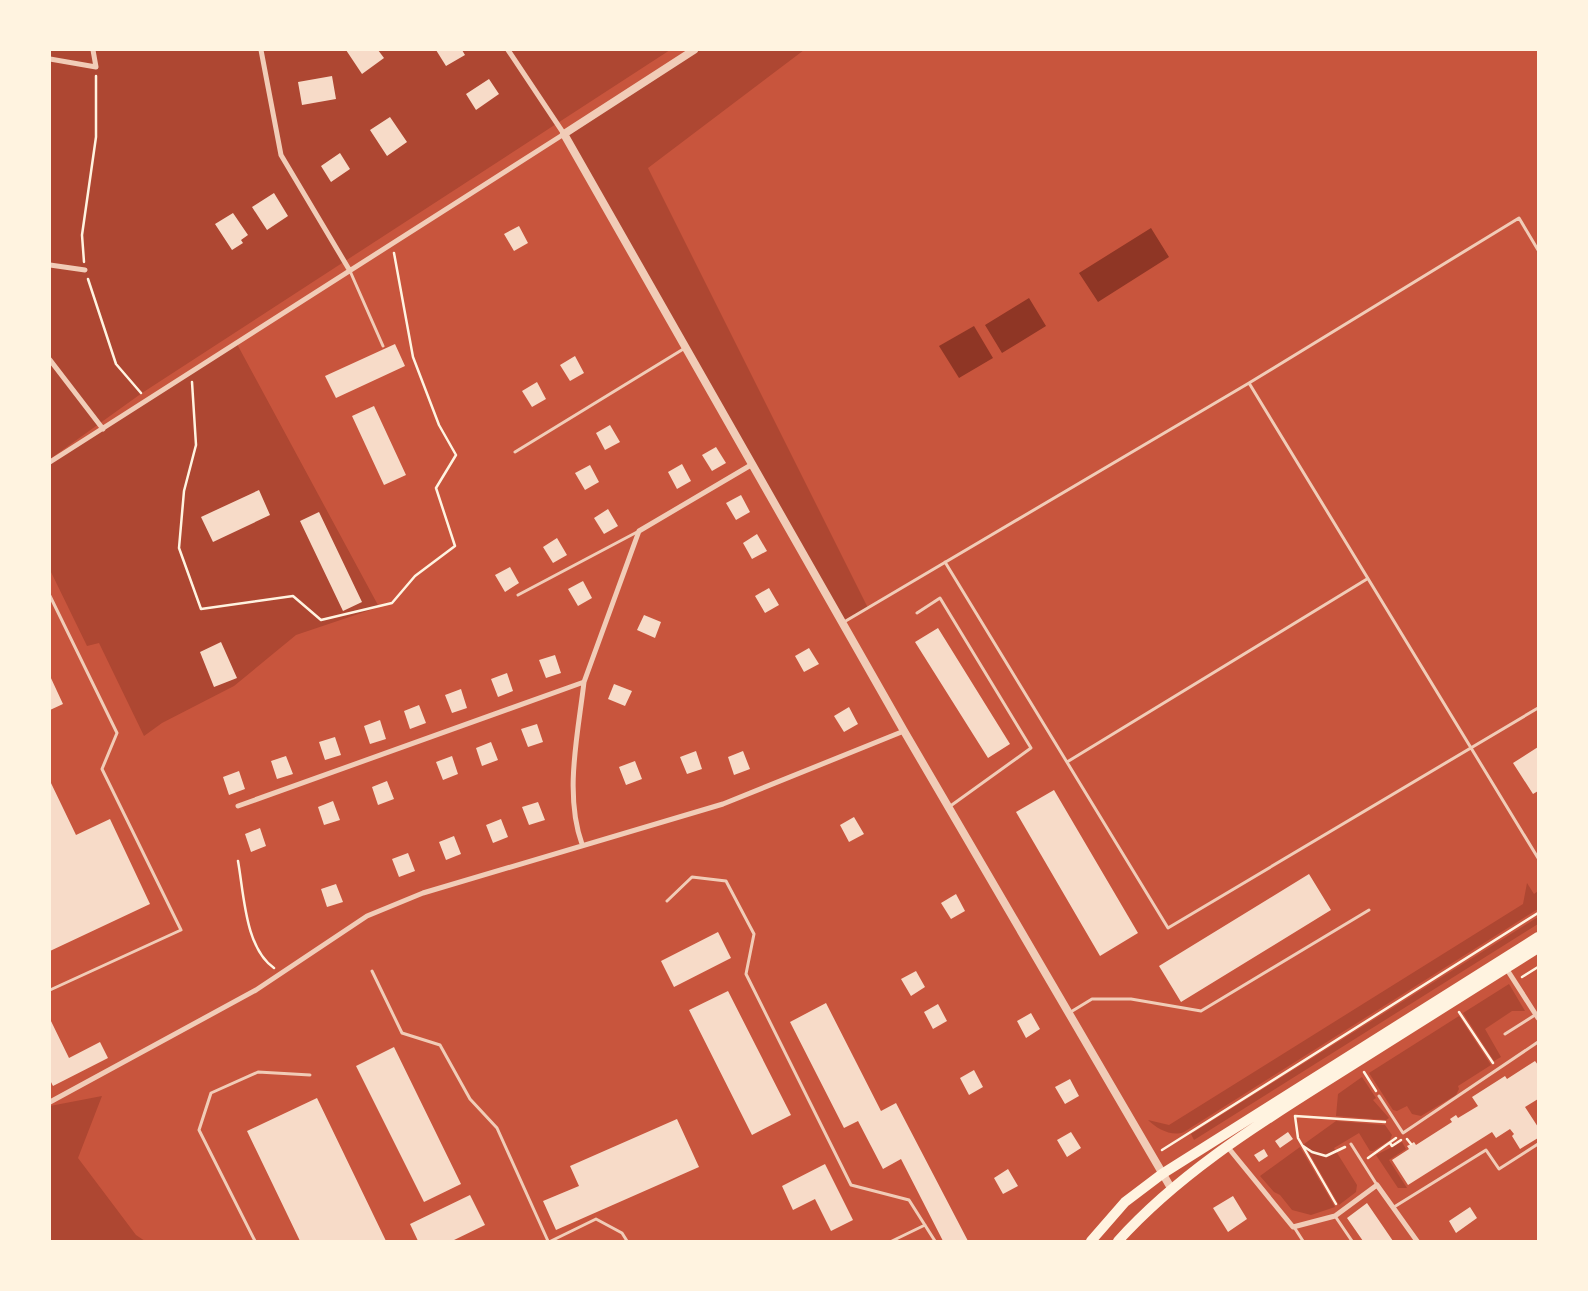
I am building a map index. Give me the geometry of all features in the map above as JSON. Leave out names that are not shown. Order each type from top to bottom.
[{"type":"main road","points":[[1118,1241],[1172,1188],[1227,1147],[1503,964],[1538,937]]},
{"type":"main road","points":[[1091,1241],[1125,1202],[1162,1174],[1503,964],[1538,948]]},
{"type":"street","points":[[50,59],[96,67],[93,50]]},
{"type":"street","points":[[261,50],[281,155],[350,271]]},
{"type":"street","points":[[508,50],[564,134],[904,731],[1162,1174],[1172,1188]]},
{"type":"street","points":[[50,462],[192,373],[694,50]]},
{"type":"street","points":[[50,265],[85,270]]},
{"type":"street","points":[[50,360],[102,429]]},
{"type":"street","points":[[582,844],[576,826],[574,780],[584,682],[640,531],[751,465]]},
{"type":"street","points":[[238,806],[584,682]]},
{"type":"street","points":[[50,1102],[256,990],[367,916],[423,892],[723,804],[904,731]]},
{"type":"street","points":[[1503,964],[1537,1016]]},
{"type":"street","points":[[1220,1137],[1293,1227],[1334,1216],[1378,1186],[1417,1241]]},
{"type":"lane","points":[[843,623],[1249,383],[1519,218],[1538,250]]},
{"type":"lane","points":[[350,271],[383,346]]},
{"type":"lane","points":[[515,452],[685,348]]},
{"type":"lane","points":[[1249,383],[1538,858]]},
{"type":"lane","points":[[518,595],[640,531]]},
{"type":"lane","points":[[945,562],[1168,928],[1538,708]]},
{"type":"lane","points":[[1067,762],[1368,579]]},
{"type":"lane","points":[[50,596],[117,733],[102,769],[181,930],[50,990]]},
{"type":"lane","points":[[917,612],[940,598],[1031,748],[948,807]]},
{"type":"lane","points":[[667,901],[692,877],[726,882],[754,934],[746,974],[851,1184],[909,1200],[935,1241]]},
{"type":"lane","points":[[1069,1013],[1092,999],[1131,999],[1201,1011],[1369,910]]},
{"type":"lane","points":[[372,971],[402,1033],[440,1045],[470,1099],[497,1128],[549,1241],[596,1219],[622,1233],[627,1241]]},
{"type":"lane","points":[[1505,1034],[1537,1016]]},
{"type":"lane","points":[[1379,1096],[1403,1133],[1538,1042]]},
{"type":"lane","points":[[255,1241],[199,1130],[211,1093],[258,1072],[310,1075]]},
{"type":"lane","points":[[1350,1144],[1378,1186]]},
{"type":"lane","points":[[1394,1207],[1486,1150],[1499,1169],[1538,1144]]},
{"type":"lane","points":[[1334,1216],[1352,1241]]},
{"type":"lane","points":[[892,1241],[924,1225]]},
{"type":"lane","points":[[1293,1227],[1303,1241]]},
{"type":"path","points":[[96,67],[96,138],[82,234],[85,270],[116,364],[148,401]]},
{"type":"path","points":[[192,373],[196,445],[184,491],[179,548],[201,609],[242,605],[293,596],[321,620],[392,603],[415,576],[456,546],[436,488],[456,455],[439,425],[413,357],[392,244]]},
{"type":"path","points":[[238,862],[252,940],[264,962],[282,974]]},
{"type":"path","points":[[1162,1150],[1538,913]]},
{"type":"path","points":[[1514,981],[1538,967]]},
{"type":"path","points":[[1459,1012],[1497,1070]]},
{"type":"path","points":[[1364,1072],[1371,1084]]},
{"type":"path","points":[[1337,1206],[1298,1138],[1295,1116],[1397,1123]]},
{"type":"path","points":[[1302,1145],[1312,1152],[1326,1156],[1350,1144]]},
{"type":"path","points":[[1362,1161],[1389,1144]]},
{"type":"shaded area","points":[[50,50],[670,50],[142,393],[50,459]]},
{"type":"shaded area","points":[[694,50],[804,50],[648,168],[868,608],[843,623],[564,134]]},
{"type":"shaded area","points":[[1151,228],[1169,257],[1098,302],[1079,273]]},
{"type":"shaded area","points":[[1029,298],[1046,326],[1002,353],[985,325]]},
{"type":"shaded area","points":[[974,326],[993,358],[959,378],[939,346]]},
{"type":"shaded area","points":[[237,344],[379,607],[296,635],[234,686],[162,723],[144,736],[99,643],[87,646],[50,570],[50,462]]},
{"type":"shaded area","points":[[1527,883],[1534,894],[1538,891],[1538,909],[1184,1132],[1170,1133],[1148,1120],[1169,1125],[1523,904]]},
{"type":"shaded area","points":[[1538,917],[1538,924],[1194,1140],[1191,1134]]},
{"type":"shaded area","points":[[1509,984],[1525,1011],[1512,1011],[1485,1029],[1501,1057],[1494,1061],[1463,1013]]},
{"type":"shaded area","points":[[1459,1016],[1491,1065],[1458,1086],[1459,1089],[1456,1095],[1421,1116],[1412,1114],[1407,1106],[1397,1111],[1393,1110],[1369,1073]]},
{"type":"shaded area","points":[[1362,1077],[1376,1098],[1373,1100],[1389,1118],[1386,1120],[1336,1116],[1338,1094]]},
{"type":"shaded area","points":[[102,1096],[78,1158],[136,1235],[145,1241],[50,1241],[50,1106]]},
{"type":"shaded area","points":[[1336,1121],[1385,1125],[1392,1135],[1390,1140],[1373,1151],[1370,1151],[1359,1133],[1334,1148],[1357,1185],[1356,1192],[1339,1205],[1304,1144]]},
{"type":"shaded area","points":[[1402,1142],[1406,1149],[1389,1160],[1407,1188],[1398,1188],[1376,1155]]},
{"type":"shaded area","points":[[1300,1147],[1335,1207],[1311,1215],[1292,1210],[1280,1195],[1274,1192],[1260,1176]]},
{"type":"building","points":[[346,50],[378,50],[384,58],[362,74]]},
{"type":"building","points":[[436,50],[462,50],[465,55],[446,66]]},
{"type":"building","points":[[332,76],[336,99],[302,105],[298,82]]},
{"type":"building","points":[[489,79],[499,94],[476,110],[466,94]]},
{"type":"building","points":[[390,117],[407,142],[387,156],[370,130]]},
{"type":"building","points":[[340,153],[350,169],[331,182],[321,166]]},
{"type":"building","points":[[274,193],[288,216],[267,230],[252,207]]},
{"type":"building","points":[[233,213],[248,235],[241,240],[243,243],[232,250],[215,224]]},
{"type":"building","points":[[519,226],[528,243],[514,251],[504,234]]},
{"type":"building","points":[[395,344],[405,366],[336,398],[325,376]]},
{"type":"building","points":[[575,356],[584,373],[570,381],[560,365]]},
{"type":"building","points":[[537,382],[546,399],[532,407],[522,391]]},
{"type":"building","points":[[374,406],[406,475],[384,485],[352,416]]},
{"type":"building","points":[[610,425],[620,442],[605,450],[596,433]]},
{"type":"building","points":[[716,447],[726,463],[712,471],[702,455]]},
{"type":"building","points":[[682,464],[691,481],[677,489],[668,472]]},
{"type":"building","points":[[590,465],[599,482],[585,490],[575,473]]},
{"type":"building","points":[[259,490],[270,515],[213,542],[201,517]]},
{"type":"building","points":[[741,495],[750,512],[736,520],[726,503]]},
{"type":"building","points":[[608,509],[618,526],[604,534],[594,518]]},
{"type":"building","points":[[319,512],[362,602],[343,611],[300,521]]},
{"type":"building","points":[[757,534],[767,551],[752,559],[743,543]]},
{"type":"building","points":[[557,538],[567,555],[553,563],[543,547]]},
{"type":"building","points":[[510,567],[519,583],[505,592],[495,575]]},
{"type":"building","points":[[583,581],[592,598],[578,606],[568,589]]},
{"type":"building","points":[[769,588],[779,605],[765,613],[755,596]]},
{"type":"building","points":[[644,615],[661,622],[655,638],[637,630]]},
{"type":"building","points":[[938,628],[1010,744],[988,758],[915,642]]},
{"type":"building","points":[[221,642],[237,678],[214,687],[200,652]]},
{"type":"building","points":[[809,648],[819,664],[804,672],[795,656]]},
{"type":"building","points":[[555,655],[561,673],[546,678],[539,660]]},
{"type":"building","points":[[507,673],[513,691],[498,697],[491,679]]},
{"type":"building","points":[[50,676],[63,704],[50,710]]},
{"type":"building","points":[[614,684],[632,691],[625,706],[608,699]]},
{"type":"building","points":[[461,689],[467,708],[452,713],[445,695]]},
{"type":"building","points":[[419,705],[426,723],[410,729],[404,711]]},
{"type":"building","points":[[849,707],[858,724],[844,732],[834,716]]},
{"type":"building","points":[[380,720],[386,739],[370,744],[364,726]]},
{"type":"building","points":[[537,724],[543,742],[528,747],[521,729]]},
{"type":"building","points":[[335,737],[341,755],[325,760],[319,742]]},
{"type":"building","points":[[491,742],[498,760],[482,766],[476,748]]},
{"type":"building","points":[[1538,747],[1538,791],[1533,794],[1513,763]]},
{"type":"building","points":[[696,751],[702,769],[687,774],[680,757]]},
{"type":"building","points":[[743,751],[750,769],[734,775],[728,757]]},
{"type":"building","points":[[286,756],[293,774],[277,779],[271,761]]},
{"type":"building","points":[[452,756],[458,774],[443,780],[436,762]]},
{"type":"building","points":[[635,761],[642,779],[626,785],[619,767]]},
{"type":"building","points":[[239,771],[245,789],[229,795],[223,777]]},
{"type":"building","points":[[50,781],[76,835],[110,819],[150,904],[50,951]]},
{"type":"building","points":[[387,781],[394,799],[378,805],[372,787]]},
{"type":"building","points":[[1054,790],[1138,933],[1100,956],[1016,812]]},
{"type":"building","points":[[333,801],[340,820],[324,825],[318,807]]},
{"type":"building","points":[[538,802],[545,820],[529,825],[522,807]]},
{"type":"building","points":[[854,817],[864,834],[849,842],[840,825]]},
{"type":"building","points":[[501,819],[508,837],[493,843],[486,825]]},
{"type":"building","points":[[260,828],[266,846],[251,852],[245,834]]},
{"type":"building","points":[[454,836],[461,854],[446,860],[439,842]]},
{"type":"building","points":[[408,853],[415,871],[399,877],[392,859]]},
{"type":"building","points":[[1309,874],[1331,910],[1181,1002],[1159,966]]},
{"type":"building","points":[[336,884],[343,902],[327,907],[321,889]]},
{"type":"building","points":[[956,894],[965,911],[951,919],[941,903]]},
{"type":"building","points":[[718,932],[731,958],[674,987],[661,961]]},
{"type":"building","points":[[916,971],[925,987],[911,996],[901,979]]},
{"type":"building","points":[[728,991],[791,1115],[752,1135],[689,1010]]},
{"type":"building","points":[[826,1003],[881,1111],[896,1103],[968,1241],[943,1241],[901,1159],[883,1169],[858,1121],[844,1128],[790,1022]]},
{"type":"building","points":[[938,1004],[947,1021],[933,1029],[924,1012]]},
{"type":"building","points":[[1031,1013],[1040,1029],[1026,1038],[1017,1021]]},
{"type":"building","points":[[50,1019],[69,1058],[100,1042],[108,1058],[53,1086],[50,1080]]},
{"type":"building","points":[[394,1047],[461,1184],[424,1202],[356,1066]]},
{"type":"building","points":[[1535,1061],[1538,1065],[1538,1099],[1525,1107],[1538,1127],[1538,1138],[1520,1149],[1510,1129],[1496,1138],[1492,1132],[1408,1185],[1392,1160],[1409,1149],[1407,1146],[1414,1142],[1416,1145],[1452,1122],[1450,1119],[1456,1115],[1458,1118],[1478,1106],[1472,1097],[1505,1076],[1507,1079]]},
{"type":"building","points":[[974,1070],[983,1087],[969,1095],[960,1078]]},
{"type":"building","points":[[1070,1079],[1079,1096],[1065,1104],[1055,1087]]},
{"type":"building","points":[[317,1098],[386,1241],[300,1241],[247,1131]]},
{"type":"building","points":[[677,1119],[699,1167],[556,1230],[543,1201],[579,1186],[570,1166]]},
{"type":"building","points":[[1071,1132],[1081,1148],[1067,1157],[1057,1140]]},
{"type":"building","points":[[1288,1132],[1293,1139],[1280,1148],[1275,1141]]},
{"type":"building","points":[[1264,1149],[1268,1156],[1259,1162],[1254,1155]]},
{"type":"building","points":[[825,1164],[853,1220],[831,1231],[815,1199],[793,1210],[782,1186]]},
{"type":"building","points":[[1008,1169],[1018,1186],[1003,1194],[994,1178]]},
{"type":"building","points":[[470,1195],[485,1225],[452,1241],[418,1241],[410,1224]]},
{"type":"building","points":[[1233,1196],[1247,1219],[1228,1232],[1213,1208]]},
{"type":"building","points":[[1367,1203],[1393,1241],[1363,1241],[1347,1218]]},
{"type":"building","points":[[1470,1207],[1477,1218],[1456,1233],[1449,1221]]}]
